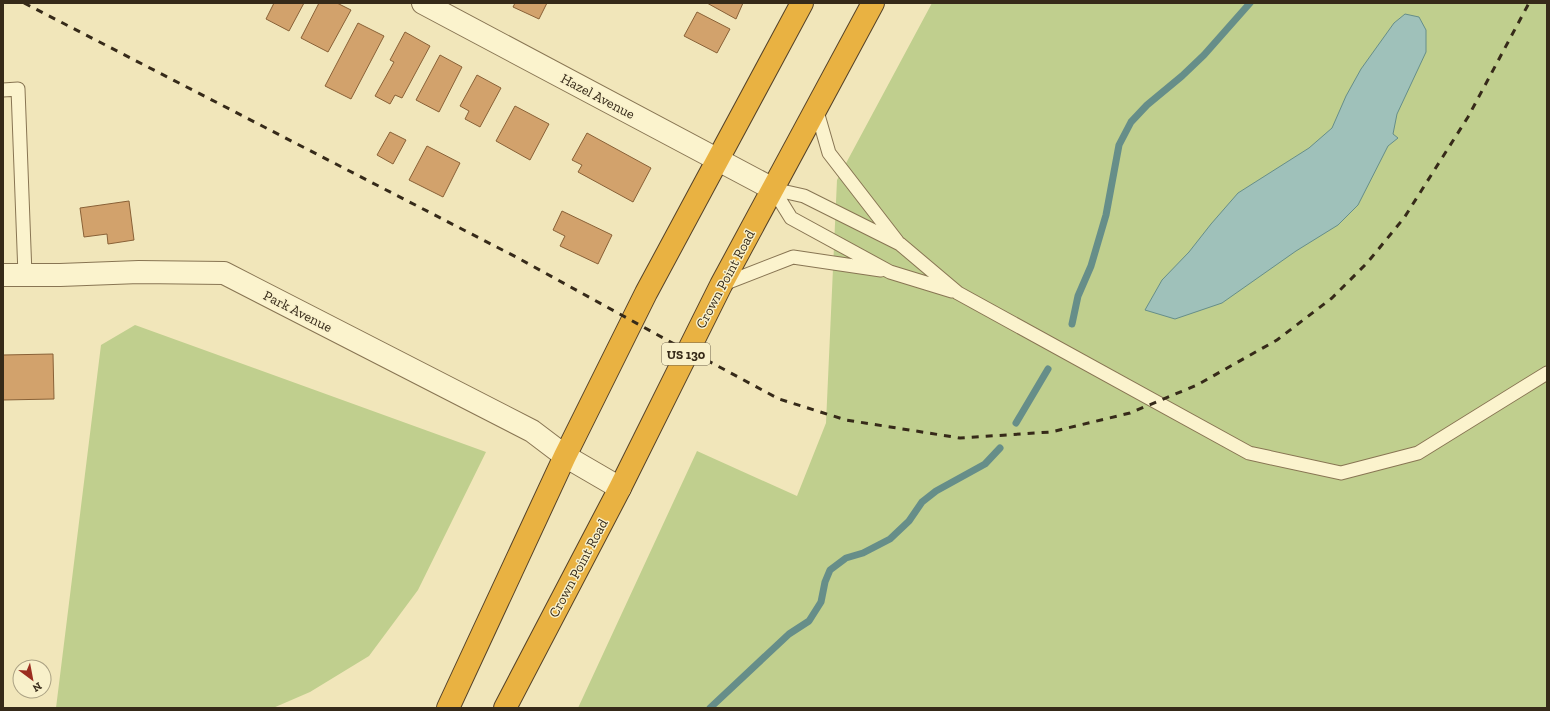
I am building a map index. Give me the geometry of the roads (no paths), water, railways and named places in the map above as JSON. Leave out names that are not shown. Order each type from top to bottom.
[{"type":"highway","points":[[448,708],[565,456],[646,293],[802,3]]},
{"type":"highway","name":"Crown Point Road","points":[[505,708],[620,488],[721,285],[873,3]]},
{"type":"street","name":"Hazel Avenue","points":[[423,3],[773,189]]},
{"type":"street","name":"Park Avenue","points":[[3,274],[60,276],[139,272],[224,273],[532,431],[565,456],[620,488]]},
{"type":"lane","points":[[3,90],[18,89],[25,275]]},
{"type":"lane","points":[[816,108],[828,153],[900,244],[958,293],[1248,453],[1341,473],[1418,453],[1547,373]]},
{"type":"lane","points":[[773,189],[804,196],[900,244]]},
{"type":"lane","points":[[773,189],[791,218],[890,272]]},
{"type":"lane","points":[[721,285],[792,257],[890,272],[958,293]]},
{"type":"water","points":[[1405,14],[1419,17],[1426,30],[1426,52],[1397,114],[1393,134],[1398,138],[1388,146],[1358,205],[1338,225],[1296,251],[1222,303],[1175,319],[1145,310],[1162,280],[1189,252],[1238,193],[1309,148],[1332,128],[1346,96],[1361,69],[1394,23]]},
{"type":"waterway","points":[[1072,324],[1078,296],[1091,266],[1106,215],[1119,145],[1131,122],[1147,105],[1182,76],[1204,55],[1250,3]]},
{"type":"waterway","points":[[1016,423],[1048,369]]},
{"type":"waterway","points":[[710,708],[789,634],[809,621],[821,602],[825,582],[830,570],[846,558],[863,553],[890,539],[909,521],[922,502],[936,491],[985,464],[1000,448]]},
{"type":"railway","points":[[24,3],[518,258],[687,351],[779,399],[846,420],[960,438],[1051,432],[1130,413],[1197,385],[1277,340],[1332,298],[1367,263],[1404,218],[1468,117],[1529,3]]}]
